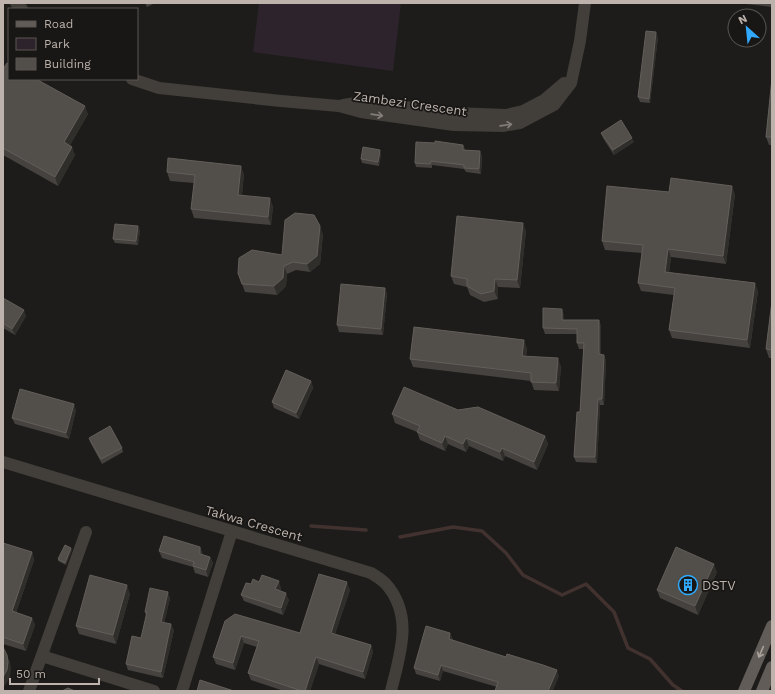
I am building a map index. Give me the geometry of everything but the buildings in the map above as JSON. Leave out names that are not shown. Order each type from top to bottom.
[{"type":"main road","points":[[744,691],[772,626]]},
{"type":"main road","points":[[762,691],[772,666]]},
{"type":"street","name":"Zambezi Crescent","points":[[135,80],[159,88],[339,106],[361,112],[454,126],[503,126],[520,123],[554,105],[571,83],[580,41],[585,3]]},
{"type":"street","name":"Takwa Crescent","points":[[3,462],[371,573],[385,583],[397,600],[402,617],[402,647],[391,691]]},
{"type":"street","points":[[182,691],[232,531]]},
{"type":"street","points":[[29,691],[86,532]]},
{"type":"street","points":[[42,656],[154,691]]},
{"type":"green space","points":[[259,3],[401,3],[393,71],[253,52]]},
{"type":"waterway","points":[[311,526],[366,530]]},
{"type":"waterway","points":[[400,537],[453,527],[482,531],[506,553],[523,575],[562,595],[586,584],[614,612],[628,648],[650,659],[673,685],[682,691]]},
{"type":"place","name":"DSTV","points":[[688,585]]}]
